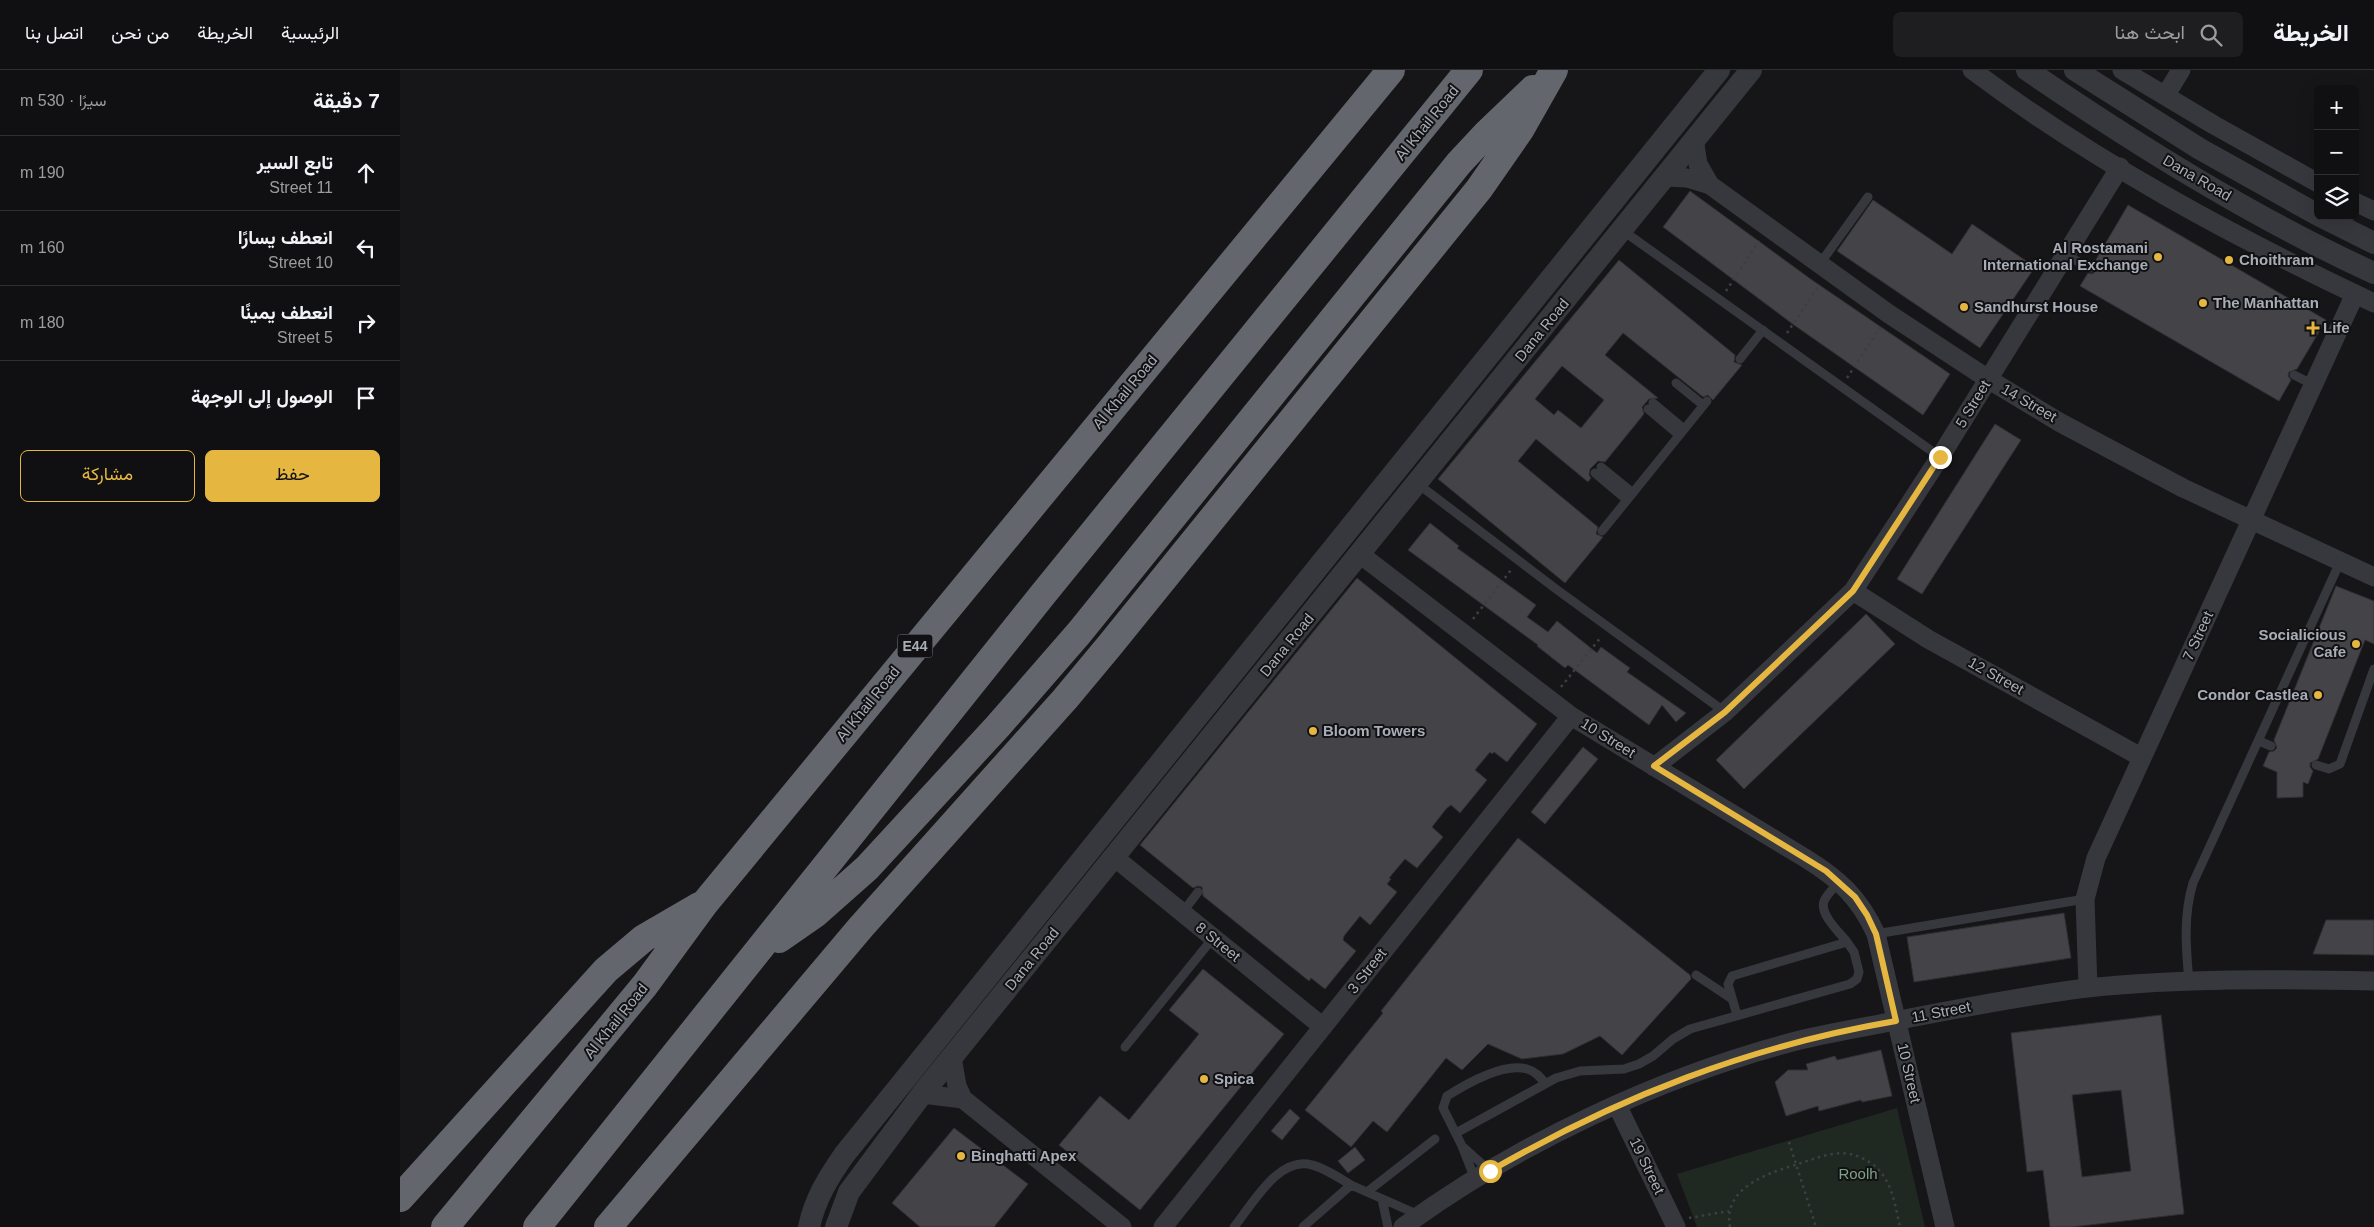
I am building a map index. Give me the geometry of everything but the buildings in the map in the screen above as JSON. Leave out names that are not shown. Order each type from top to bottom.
[{"type":"highway","name":"Al Khail Road","points":[[445,1227],[645,985],[705,903],[1391,70]]},
{"type":"highway","name":"Al Khail Road","points":[[537,1227],[1044,593],[1469,70]]},
{"type":"highway","points":[[757,952],[786,934],[842,892],[892,844],[969,759],[1084,626],[1367,277],[1482,139],[1516,104],[1554,70]]},
{"type":"highway","points":[[608,1227],[861,927],[1024,745],[1110,645],[1479,189],[1520,130],[1554,70]]},
{"type":"highway","points":[[400,1198],[606,970],[644,938],[705,903]]},
{"type":"street","name":"Dana Road","points":[[809,1227],[813,1210],[826,1181],[844,1155],[1719,70]]},
{"type":"street","name":"Dana Road","points":[[836,1227],[849,1192],[922,1094],[1362,554],[1694,139],[1752,70]]},
{"type":"street","points":[[1972,70],[2030,114],[2240,237],[2374,303]]},
{"type":"street","name":"Dana Road","points":[[2027,70],[2131,139],[2190,174],[2308,240],[2374,273]]},
{"type":"street","name":"Dana Road","points":[[2074,70],[2200,149],[2314,213]]},
{"type":"street","points":[[2122,70],[2314,181]]},
{"type":"street","points":[[2165,96],[2181,70]]},
{"type":"street","name":"14 Street","points":[[1694,139],[1698,164],[1710,185]]},
{"type":"street","name":"5 Street","points":[[1654,766],[1725,712],[1853,591],[1940,457],[2120,167]]},
{"type":"street","name":"14 Street","points":[[1664,177],[1688,178],[1710,185],[1889,314],[1988,379],[2060,422],[2183,488],[2374,577]]},
{"type":"street","points":[[2359,204],[2374,211]]},
{"type":"street","name":"Dana Road","points":[[2327,220],[2374,243]]},
{"type":"street","name":"7 Street","points":[[2088,988],[2085,899],[2096,858],[2355,294]]},
{"type":"street","points":[[1360,526],[1369,533],[1362,554],[1344,564],[1335,555],[1343,536],[1360,526]]},
{"type":"street","name":"10 Street","points":[[1362,554],[1571,716],[1797,853],[1839,882],[1859,903],[1876,934],[1945,1227]]},
{"type":"street","name":"12 Street","points":[[1853,591],[1928,638],[2141,757]]},
{"type":"street","name":"3 Street","points":[[1163,1227],[1571,716]]},
{"type":"street","points":[[1105,834],[1115,837],[1118,841],[1113,858],[1096,868],[1091,866],[1086,856],[1094,843],[1105,834]]},
{"type":"street","name":"8 Street","points":[[1113,858],[1323,1028]]},
{"type":"street","name":"11 Street","points":[[1403,1227],[1482,1175],[1617,1104],[1689,1075],[1752,1053],[1848,1029],[1986,1003],[2088,988],[2188,982],[2374,981]]},
{"type":"street","points":[[952,1057],[957,1086],[963,1099],[1122,1227]]},
{"type":"street","points":[[922,1094],[963,1099]]},
{"type":"street","name":"19 Street","points":[[1617,1104],[1674,1224]]},
{"type":"lane","points":[[1824,268],[1868,197]]},
{"type":"lane","points":[[1622,230],[1940,457]]},
{"type":"lane","points":[[2065,255],[2091,268]]},
{"type":"lane","points":[[1740,359],[1763,330]]},
{"type":"lane","points":[[2294,375],[2314,385]]},
{"type":"lane","points":[[1602,531],[1705,403],[1676,383]]},
{"type":"lane","points":[[1651,406],[1682,432]]},
{"type":"lane","points":[[1598,470],[1630,496]]},
{"type":"lane","points":[[1418,484],[1556,589],[1725,712]]},
{"type":"lane","points":[[2188,982],[2185,923],[2192,883],[2340,562]]},
{"type":"lane","points":[[1556,589],[1562,581]]},
{"type":"lane","points":[[2316,765],[2329,769],[2340,764],[2374,669]]},
{"type":"lane","points":[[2258,741],[2272,746]]},
{"type":"lane","points":[[1456,1133],[1545,1083],[1568,1074],[1608,1071],[1639,1064],[1690,1029],[1854,982],[1859,972],[1854,952],[1826,915],[1823,906],[1826,898],[1839,882]]},
{"type":"lane","points":[[1182,913],[1198,892]]},
{"type":"lane","points":[[1876,934],[2085,899]]},
{"type":"lane","points":[[1125,1047],[1213,938]]},
{"type":"lane","points":[[1737,1015],[1728,984],[1732,976],[1847,942]]},
{"type":"lane","points":[[1696,975],[1732,999]]},
{"type":"lane","points":[[1482,1175],[1462,1146],[1445,1114],[1444,1102],[1447,1096],[1489,1074],[1520,1068],[1532,1071],[1545,1083]]},
{"type":"lane","points":[[1367,1192],[1436,1139]]},
{"type":"lane","points":[[1462,1146],[1482,1175]]},
{"type":"lane","points":[[1234,1227],[1278,1172],[1289,1165],[1301,1163],[1313,1164],[1351,1185],[1419,1215]]},
{"type":"lane","points":[[1303,1227],[1351,1185]]},
{"type":"lane","points":[[1382,1199],[1388,1227]]},
{"type":"path","points":[[1720,300],[1768,228]]},
{"type":"path","points":[[1780,343],[1824,268]]},
{"type":"path","points":[[1841,386],[1889,314]]},
{"type":"path","points":[[1462,632],[1519,561]]},
{"type":"path","points":[[1551,700],[1609,628]]},
{"type":"path","points":[[1788,1142],[1816,1227]]},
{"type":"path","points":[[1730,1227],[1729,1211],[1740,1192],[1756,1178],[1796,1164],[1834,1154],[1849,1154],[1864,1159],[1876,1167],[1886,1178],[1892,1191],[1900,1227]]},
{"type":"path","points":[[1674,1224],[1729,1211]]},
{"type":"green space","name":"Roolh","points":[[1897,1108],[1925,1227],[1697,1227],[1677,1174]]},
{"type":"place","name":"Al Rostamani International Exchange","points":[[2158,257]]},
{"type":"place","name":"Choithram","points":[[2229,260]]},
{"type":"place","name":"The Manhattan","points":[[2203,303]]},
{"type":"place","name":"Sandhurst House","points":[[1964,307]]},
{"type":"place","name":"Life","points":[[2313,328]]},
{"type":"place","name":"Socialicious Cafe","points":[[2356,644]]},
{"type":"place","name":"Condor Castlea","points":[[2318,695]]},
{"type":"place","name":"Bloom Towers","points":[[1313,731]]},
{"type":"place","name":"Spica","points":[[1204,1079]]},
{"type":"place","name":"Binghatti Apex","points":[[961,1156]]},
{"type":"route","points":[[1490,1171],[1520,1153],[1617,1104],[1707,1068],[1800,1040],[1896,1021],[1876,934],[1867,915],[1855,897],[1826,871],[1654,766],[1725,712],[1853,591],[1940,457]]}]
